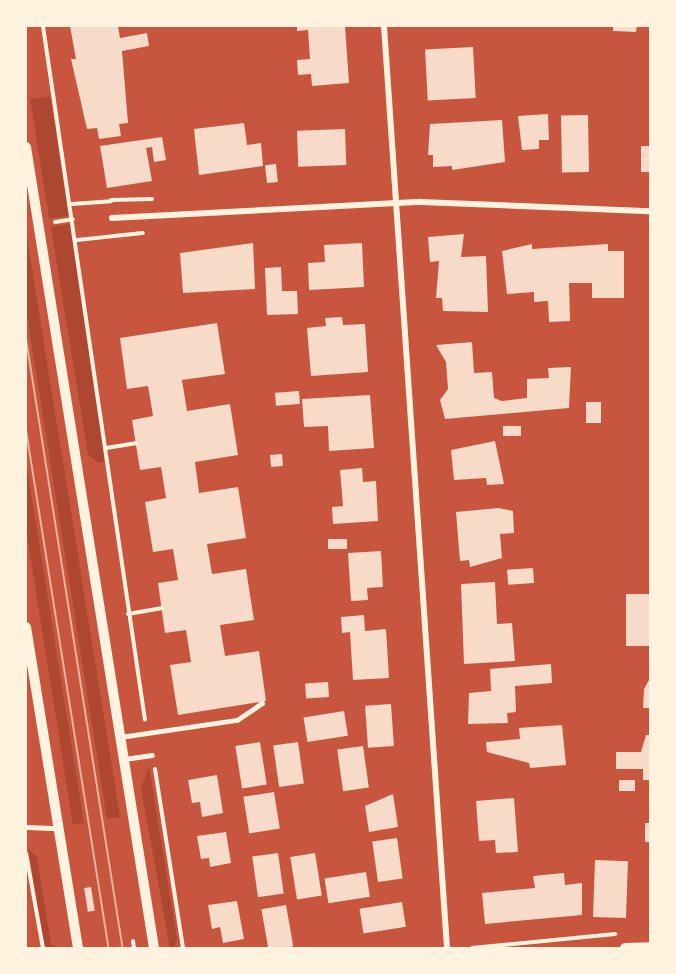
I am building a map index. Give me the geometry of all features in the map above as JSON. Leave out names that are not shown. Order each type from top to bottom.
[{"type":"street","points":[[384,26],[447,948]]},
{"type":"street","points":[[26,147],[154,948]]},
{"type":"street","points":[[112,218],[395,202],[651,211]]},
{"type":"street","points":[[26,627],[78,948]]},
{"type":"street","points":[[625,948],[651,947]]},
{"type":"lane","points":[[120,737],[237,720],[262,703]]},
{"type":"lane","points":[[124,759],[152,755]]},
{"type":"lane","points":[[26,827],[58,828]]},
{"type":"path","points":[[43,26],[72,204],[106,448],[110,498]]},
{"type":"path","points":[[72,204],[111,200],[156,200]]},
{"type":"path","points":[[111,200],[114,236]]},
{"type":"path","points":[[58,222],[73,219]]},
{"type":"path","points":[[77,240],[149,231]]},
{"type":"path","points":[[106,448],[136,443]]},
{"type":"path","points":[[128,614],[162,608]]},
{"type":"path","points":[[26,853],[43,948]]},
{"type":"path","points":[[472,948],[619,934]]},
{"type":"path","points":[[133,941],[134,948]]},
{"type":"shaded area","points":[[50,96],[69,216],[49,219],[30,99]]},
{"type":"shaded area","points":[[70,224],[105,461],[99,463],[88,455],[51,227]]},
{"type":"shaded area","points":[[26,232],[120,817],[107,819],[26,309]]},
{"type":"shaded area","points":[[26,462],[84,823],[73,825],[26,529]]},
{"type":"shaded area","points":[[149,766],[177,939],[174,948],[170,948],[141,788]]},
{"type":"shaded area","points":[[28,849],[37,857],[51,944],[58,948],[48,948],[44,942]]},
{"type":"building","points":[[70,26],[118,26],[120,38],[147,33],[149,46],[122,51],[128,123],[119,124],[121,136],[99,139],[97,128],[87,129],[71,59],[76,59]]},
{"type":"building","points":[[297,26],[345,26],[349,83],[312,86],[311,74],[298,75],[297,60],[310,59],[308,30],[297,31]]},
{"type":"building","points":[[613,26],[637,26],[636,32],[613,31]]},
{"type":"building","points":[[473,47],[476,98],[428,100],[425,50]]},
{"type":"building","points":[[548,114],[549,140],[539,140],[539,149],[522,150],[518,116]]},
{"type":"building","points":[[561,115],[588,115],[589,172],[562,172]]},
{"type":"building","points":[[502,120],[505,162],[452,170],[452,166],[433,167],[433,155],[428,155],[430,124]]},
{"type":"building","points":[[244,123],[247,145],[261,143],[263,166],[199,175],[194,129]]},
{"type":"building","points":[[345,129],[346,165],[298,167],[297,131]]},
{"type":"building","points":[[162,137],[166,160],[154,162],[152,147],[146,148],[152,181],[107,188],[100,146]]},
{"type":"building","points":[[641,146],[650,146],[650,172],[641,172]]},
{"type":"building","points":[[276,164],[278,182],[267,183],[265,165]]},
{"type":"building","points":[[464,234],[461,257],[486,256],[488,312],[443,311],[442,298],[436,298],[439,261],[430,262],[428,237]]},
{"type":"building","points":[[253,243],[255,289],[183,293],[180,253]]},
{"type":"building","points":[[362,243],[364,287],[309,290],[308,263],[325,262],[324,245]]},
{"type":"building","points":[[532,244],[532,249],[608,244],[608,251],[624,251],[624,298],[592,298],[592,283],[569,283],[570,321],[549,322],[548,301],[534,302],[534,292],[507,294],[502,251]]},
{"type":"building","points":[[281,267],[282,291],[297,291],[298,314],[267,315],[265,268]]},
{"type":"building","points":[[342,317],[343,325],[365,324],[368,372],[311,376],[307,328],[326,326],[325,318]]},
{"type":"building","points":[[217,323],[225,374],[182,380],[187,411],[230,404],[238,455],[195,462],[199,493],[238,487],[246,538],[207,544],[212,574],[246,569],[254,620],[220,625],[225,656],[259,651],[266,701],[178,715],[170,665],[191,662],[186,630],[165,633],[158,583],[178,580],[173,549],[153,552],[145,502],[166,498],[161,467],[140,470],[132,420],[153,416],[148,386],[127,389],[120,338]]},
{"type":"building","points":[[472,342],[474,373],[492,372],[494,398],[502,401],[527,398],[527,379],[549,378],[548,368],[571,367],[569,408],[445,419],[440,400],[448,389],[446,362],[436,345]]},
{"type":"building","points":[[299,391],[300,404],[276,406],[275,393]]},
{"type":"building","points":[[370,395],[374,448],[329,451],[328,426],[304,427],[302,399]]},
{"type":"building","points":[[586,402],[601,402],[601,423],[586,423]]},
{"type":"building","points":[[503,426],[521,426],[521,436],[503,436]]},
{"type":"building","points":[[495,441],[504,484],[487,485],[486,478],[454,480],[451,450]]},
{"type":"building","points":[[282,454],[283,466],[271,467],[270,455]]},
{"type":"building","points":[[362,468],[363,482],[376,481],[378,521],[333,524],[332,507],[343,506],[340,470]]},
{"type":"building","points":[[499,508],[513,511],[514,533],[500,534],[502,558],[470,567],[469,560],[460,561],[456,512]]},
{"type":"building","points":[[328,539],[347,539],[347,549],[328,549]]},
{"type":"building","points":[[381,551],[383,587],[367,588],[368,600],[351,601],[348,553]]},
{"type":"building","points":[[533,568],[534,583],[508,585],[507,570]]},
{"type":"building","points":[[495,582],[497,624],[512,623],[515,661],[464,664],[461,584]]},
{"type":"building","points":[[626,594],[650,594],[650,646],[626,646]]},
{"type":"building","points":[[364,615],[365,631],[386,629],[389,678],[353,680],[350,632],[342,633],[341,617]]},
{"type":"building","points":[[551,664],[552,683],[515,686],[516,712],[507,713],[508,723],[468,724],[469,693],[491,691],[490,669]]},
{"type":"building","points":[[649,680],[650,708],[643,708],[644,689]]},
{"type":"building","points":[[328,682],[329,697],[306,699],[305,684]]},
{"type":"building","points":[[391,704],[394,746],[368,748],[365,706]]},
{"type":"building","points":[[344,711],[348,736],[307,742],[304,717]]},
{"type":"building","points":[[562,725],[566,765],[530,768],[529,763],[487,752],[486,742],[520,739],[519,728]]},
{"type":"building","points":[[646,735],[650,735],[650,780],[643,780],[643,769],[616,769],[616,752],[641,752]]},
{"type":"building","points":[[260,742],[267,784],[242,788],[235,746]]},
{"type":"building","points":[[298,742],[304,784],[279,787],[273,745]]},
{"type":"building","points":[[363,746],[369,788],[343,791],[337,750]]},
{"type":"building","points":[[217,775],[223,813],[202,817],[200,802],[192,803],[188,780]]},
{"type":"building","points":[[619,780],[635,780],[635,791],[619,791]]},
{"type":"building","points":[[274,792],[280,829],[249,833],[243,797]]},
{"type":"building","points":[[393,794],[398,827],[369,832],[365,806]]},
{"type":"building","points":[[514,798],[518,852],[496,853],[495,840],[479,841],[476,801]]},
{"type":"building","points":[[645,823],[650,823],[650,842],[645,842]]},
{"type":"building","points":[[226,832],[231,863],[210,867],[209,858],[201,859],[197,836]]},
{"type":"building","points":[[397,838],[403,879],[378,882],[372,841]]},
{"type":"building","points":[[278,853],[284,894],[258,897],[252,857]]},
{"type":"building","points":[[315,853],[322,895],[297,899],[290,857]]},
{"type":"building","points":[[595,860],[628,861],[626,918],[593,917]]},
{"type":"building","points":[[366,872],[370,897],[328,903],[325,879]]},
{"type":"building","points":[[564,873],[565,885],[582,883],[582,915],[485,924],[482,893],[535,888],[533,876]]},
{"type":"building","points":[[91,887],[95,911],[88,912],[84,888]]},
{"type":"building","points":[[237,901],[244,939],[223,943],[220,927],[212,929],[208,905]]},
{"type":"building","points":[[402,902],[406,927],[363,933],[360,909]]},
{"type":"building","points":[[286,905],[293,946],[268,948],[261,909]]},
{"type":"tram line","points":[[26,336],[123,948]]},
{"type":"tram line","points":[[26,427],[109,948]]}]
